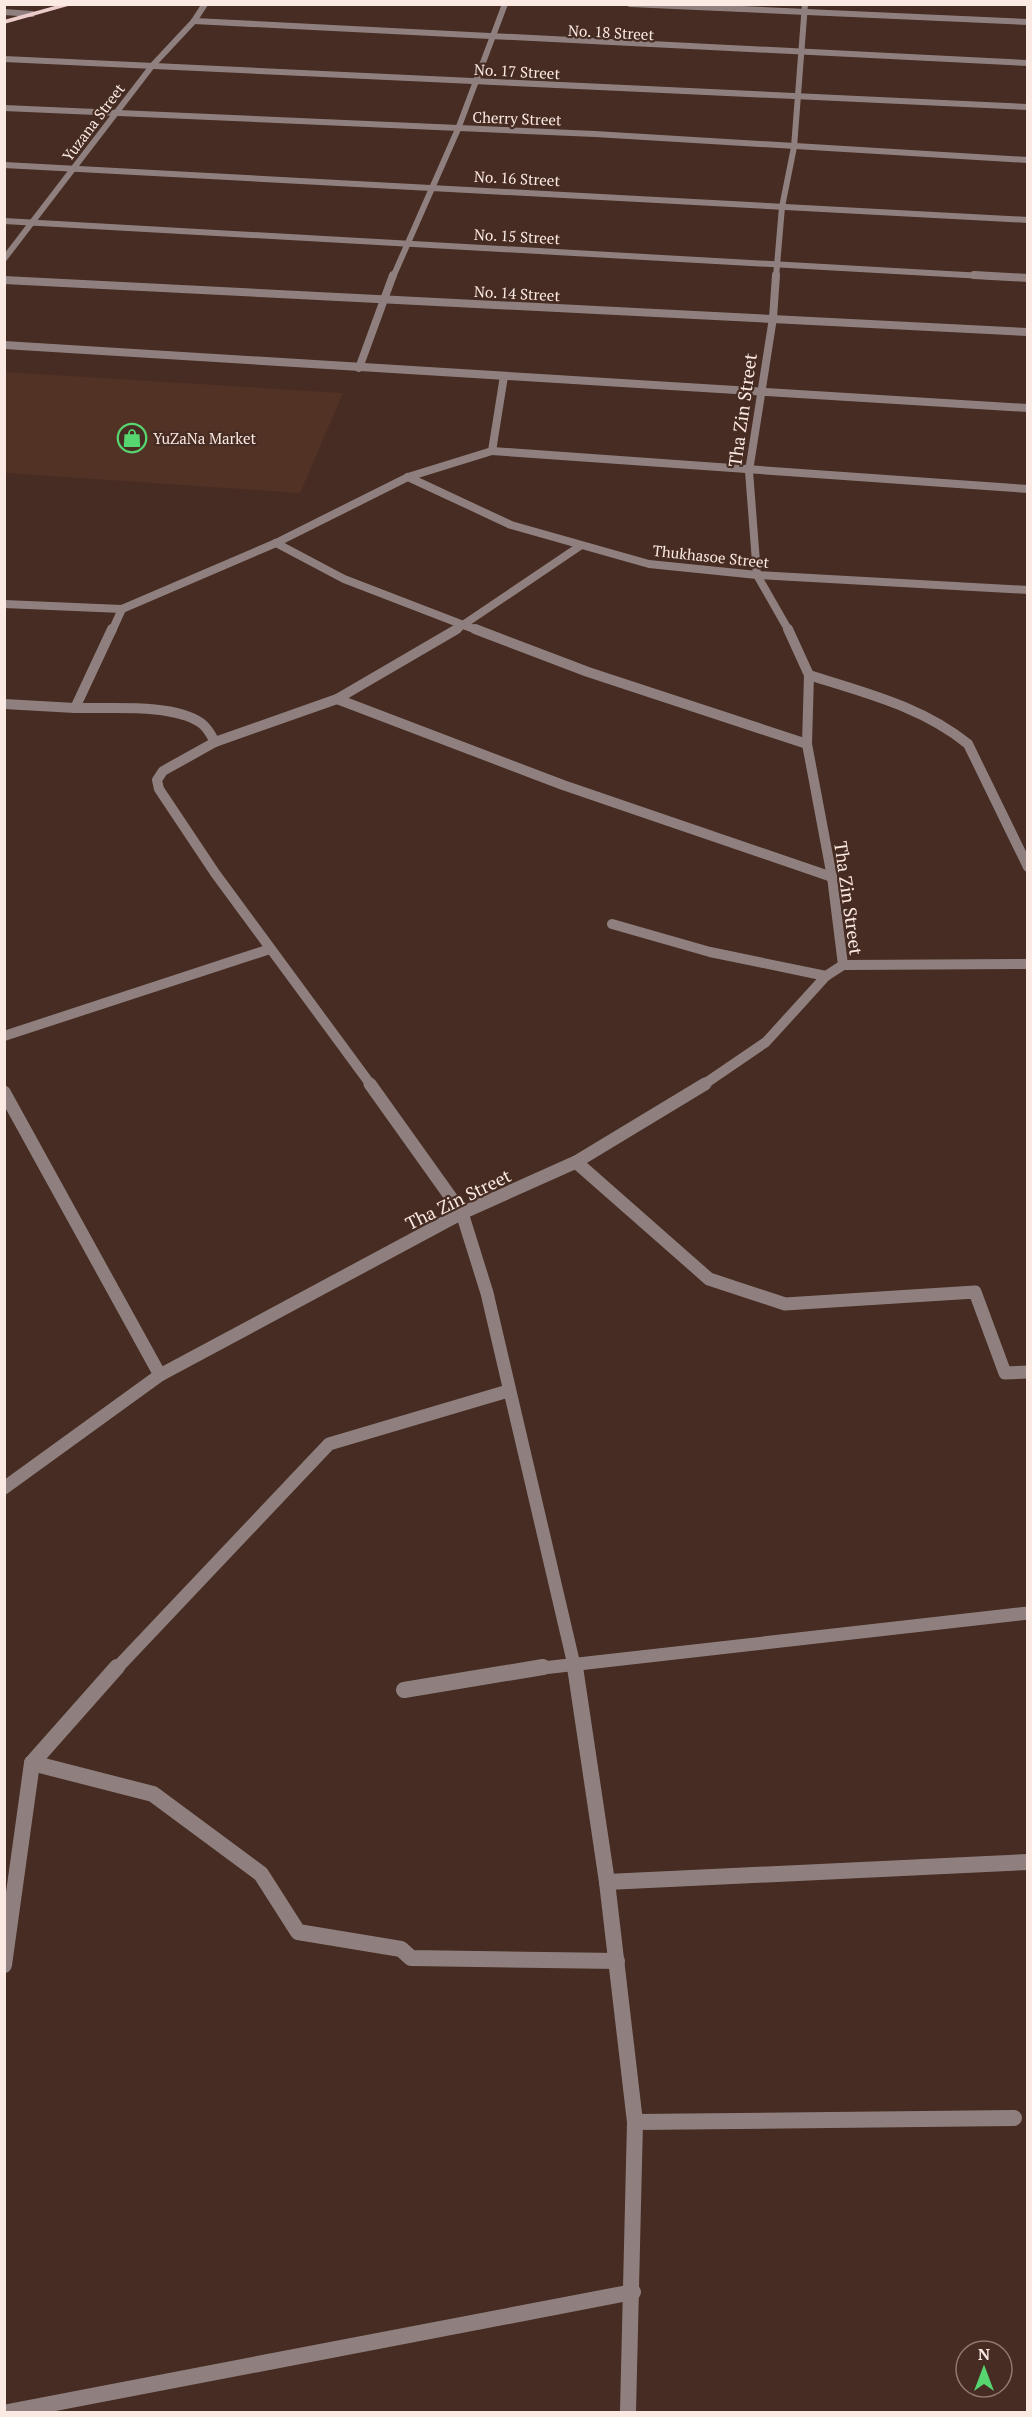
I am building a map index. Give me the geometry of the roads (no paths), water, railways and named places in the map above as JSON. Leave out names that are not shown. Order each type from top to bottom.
[{"type":"main road","points":[[4,22],[72,4]]},
{"type":"street","name":"Yuzana Street","points":[[4,259],[152,66],[194,21],[205,4]]},
{"type":"street","points":[[359,368],[405,244],[458,129],[505,4]]},
{"type":"street","points":[[630,4],[805,8],[1028,22]]},
{"type":"street","name":"Tha Zin Street","points":[[4,1488],[160,1375],[462,1213],[576,1162],[677,1103],[766,1042],[826,976],[843,965],[832,877],[807,744],[809,675],[789,630],[757,575],[749,471],[773,318],[782,207],[794,147],[805,8]]},
{"type":"street","points":[[4,12],[32,14]]},
{"type":"street","name":"No. 18 Street","points":[[194,21],[493,38],[1028,63]]},
{"type":"street","name":"No. 17 Street","points":[[4,59],[1028,107]]},
{"type":"street","name":"Cherry Street","points":[[4,108],[458,129],[1028,160]]},
{"type":"street","name":"No. 16 Street","points":[[4,165],[1028,220]]},
{"type":"street","name":"No. 15 Street","points":[[4,220],[1028,278]]},
{"type":"street","name":"No. 14 Street","points":[[4,280],[1028,332]]},
{"type":"street","points":[[4,345],[1028,408]]},
{"type":"street","points":[[492,452],[504,376]]},
{"type":"street","points":[[4,604],[122,609],[276,543],[408,477],[492,452],[1028,489]]},
{"type":"street","name":"Thukhasoe Street","points":[[408,477],[511,525],[649,564],[757,575],[1028,590]]},
{"type":"street","points":[[276,543],[344,579],[588,672],[807,744]]},
{"type":"street","points":[[580,546],[464,625],[337,699],[216,742],[163,771],[157,780],[159,789],[270,949],[411,1138],[462,1213],[487,1293],[508,1391],[574,1662],[617,1961],[635,2121],[633,2292],[628,2412]]},
{"type":"street","points":[[75,708],[122,609]]},
{"type":"street","points":[[809,675],[924,712],[952,729],[968,744],[1028,867]]},
{"type":"street","points":[[337,699],[563,785],[832,877]]},
{"type":"street","points":[[4,704],[161,711],[197,720],[209,730],[216,742]]},
{"type":"street","points":[[612,924],[710,952],[826,976]]},
{"type":"street","points":[[4,1036],[270,949]]},
{"type":"street","points":[[843,965],[1028,964]]},
{"type":"street","points":[[4,1092],[160,1375]]},
{"type":"street","points":[[576,1162],[709,1279],[785,1304],[975,1292],[1005,1373],[1028,1372]]},
{"type":"street","points":[[4,1965],[32,1763],[117,1667],[330,1444],[508,1391]]},
{"type":"street","points":[[404,1690],[574,1662],[1028,1613]]},
{"type":"street","points":[[32,1763],[153,1794],[261,1874],[298,1932],[401,1949],[411,1958],[617,1961]]},
{"type":"street","points":[[607,1882],[1028,1862]]},
{"type":"street","points":[[635,2121],[1014,2118]]},
{"type":"street","points":[[8,2412],[633,2292]]},
{"type":"place","name":"YuZaNa Market","points":[[132,438]]}]
